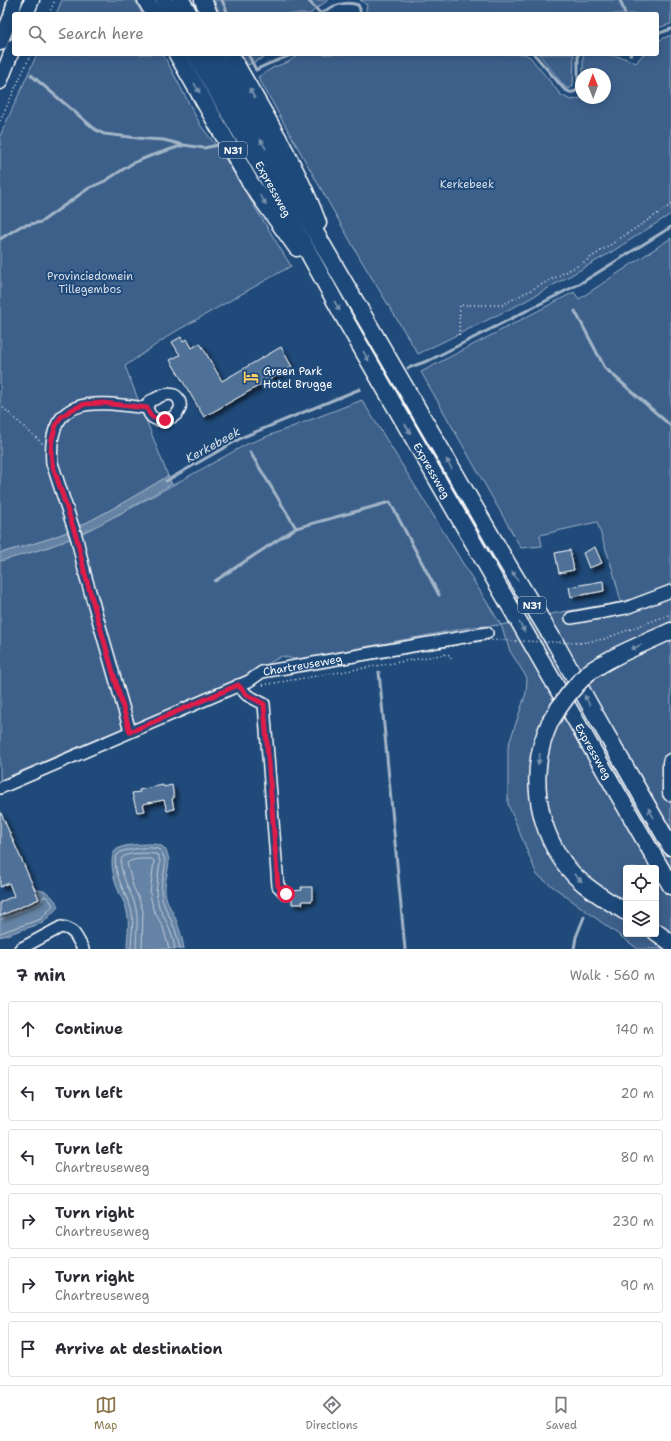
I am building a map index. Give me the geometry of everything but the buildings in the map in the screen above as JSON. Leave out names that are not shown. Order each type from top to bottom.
[{"type":"highway","points":[[146,0],[153,12]]},
{"type":"highway","points":[[164,0],[171,12]]},
{"type":"highway","points":[[181,0],[188,12]]},
{"type":"highway","points":[[203,0],[208,12]]},
{"type":"highway","name":"N31","points":[[178,56],[251,184],[293,244],[328,289]]},
{"type":"highway","name":"Expressweg","points":[[196,56],[268,179],[328,289],[671,886]]},
{"type":"highway","name":"Expressweg","points":[[213,56],[507,563],[556,644],[671,847]]},
{"type":"highway","name":"N31","points":[[231,56],[290,159],[310,201],[333,262]]},
{"type":"highway","points":[[623,910],[590,890],[574,875],[560,857],[550,838],[542,817],[538,791],[538,767],[542,744],[550,722],[559,705],[572,688],[588,673],[613,658],[671,631]]},
{"type":"highway","points":[[671,762],[671,792]]},
{"type":"highway","points":[[659,934],[671,943]]},
{"type":"main road","points":[[0,43],[16,0]]},
{"type":"main road","points":[[27,12],[32,0]]},
{"type":"main road","points":[[0,82],[12,51]]},
{"type":"street","points":[[130,732],[85,574],[77,539],[52,463],[51,452],[52,439],[56,425],[61,417],[71,410],[85,404],[103,403],[147,408]]},
{"type":"street","points":[[571,618],[626,608],[671,591]]},
{"type":"street","name":"Chartreuseweg","points":[[0,788],[249,681],[262,672],[487,633]]},
{"type":"street","points":[[238,685],[247,695],[264,704],[278,886],[286,894]]},
{"type":"street","points":[[20,949],[61,927],[72,930],[83,949]]},
{"type":"path","points":[[50,12],[55,0]]},
{"type":"path","points":[[0,121],[30,56]]},
{"type":"path","points":[[459,335],[460,305],[502,305],[581,264],[671,205]]},
{"type":"path","points":[[0,405],[51,452]]},
{"type":"path","name":"Chartreuseweg","points":[[310,670],[489,640],[580,643],[604,639],[671,614]]},
{"type":"path","points":[[249,681],[265,685],[447,654],[452,661]]},
{"type":"green space","points":[[62,0],[135,0],[141,12],[57,12]]},
{"type":"green space","points":[[214,0],[328,0],[312,12],[219,12]]},
{"type":"green space","points":[[360,0],[671,0],[671,24],[659,27],[659,12],[365,12],[367,5]]},
{"type":"green space","name":"Kerkebeek","points":[[671,35],[671,214],[610,253],[522,303],[418,354],[361,260],[258,77],[274,67],[288,62],[297,56],[528,56],[561,95],[571,100],[575,99],[575,104],[611,104],[611,68],[583,68],[583,56],[617,56],[636,63],[641,56],[659,56],[659,40]]},
{"type":"green space","name":"Provinciedomein Tillegembos","points":[[36,56],[164,56],[201,126],[221,152],[291,266],[173,333],[125,366],[168,476],[106,513],[67,532],[0,553],[0,136]]},
{"type":"green space","points":[[242,56],[267,56],[248,65]]},
{"type":"green space","points":[[541,56],[574,56],[573,86],[569,89],[564,86]]},
{"type":"green space","points":[[671,238],[671,949],[638,949],[537,875],[508,804],[508,747],[526,693],[527,678],[510,651],[501,625],[556,613],[621,602],[613,571],[597,522],[540,535],[542,546],[521,548],[421,372],[574,292],[579,299]]},
{"type":"green space","points":[[362,400],[501,625],[472,627],[306,658],[293,659],[282,656],[231,684],[0,780],[0,561],[49,547],[70,538],[124,512],[247,444]]},
{"type":"water","points":[[168,476],[172,484],[96,526],[70,539],[0,561],[0,553],[67,532],[106,513]]},
{"type":"water","points":[[156,844],[161,846],[168,854],[169,864],[165,891],[168,903],[177,922],[184,949],[127,949],[128,917],[126,907],[117,888],[112,860],[115,851],[121,847]]},
{"type":"water","points":[[35,890],[43,891],[49,894],[59,906],[43,923],[0,937],[0,916],[39,900]]},
{"type":"waterway","points":[[222,0],[227,12]]},
{"type":"waterway","points":[[308,0],[319,12]]},
{"type":"waterway","points":[[620,0],[624,12]]},
{"type":"waterway","points":[[324,12],[333,6],[348,3],[358,5],[360,12]]},
{"type":"waterway","points":[[659,33],[671,29]]},
{"type":"waterway","points":[[249,56],[256,70],[288,56]]},
{"type":"waterway","points":[[536,56],[564,89],[569,92],[577,90],[578,87],[578,56]]},
{"type":"waterway","points":[[31,75],[96,130],[104,134],[164,140],[183,145]]},
{"type":"waterway","points":[[0,239],[21,226],[41,222],[89,188],[105,181],[133,163],[184,145],[204,148],[218,145]]},
{"type":"waterway","name":"Kerkebeek","points":[[408,368],[430,360],[581,283],[671,227]]},
{"type":"waterway","points":[[575,311],[605,368],[671,426]]},
{"type":"waterway","name":"Kerkebeek","points":[[166,481],[243,437],[360,389]]},
{"type":"waterway","points":[[250,452],[296,528]]},
{"type":"waterway","points":[[215,581],[296,528],[390,502],[439,595]]},
{"type":"waterway","points":[[379,672],[405,949]]},
{"type":"waterway","points":[[574,949],[576,937],[584,917]]},
{"type":"place","name":"Green Park Hotel Brugge","points":[[251,377]]},
{"type":"route","points":[[165,420],[157,420],[150,416],[147,408],[103,403],[85,404],[71,410],[61,417],[56,425],[52,439],[52,463],[77,539],[85,574],[130,732],[238,685],[247,695],[264,704],[278,886],[280,890],[286,894]]}]
